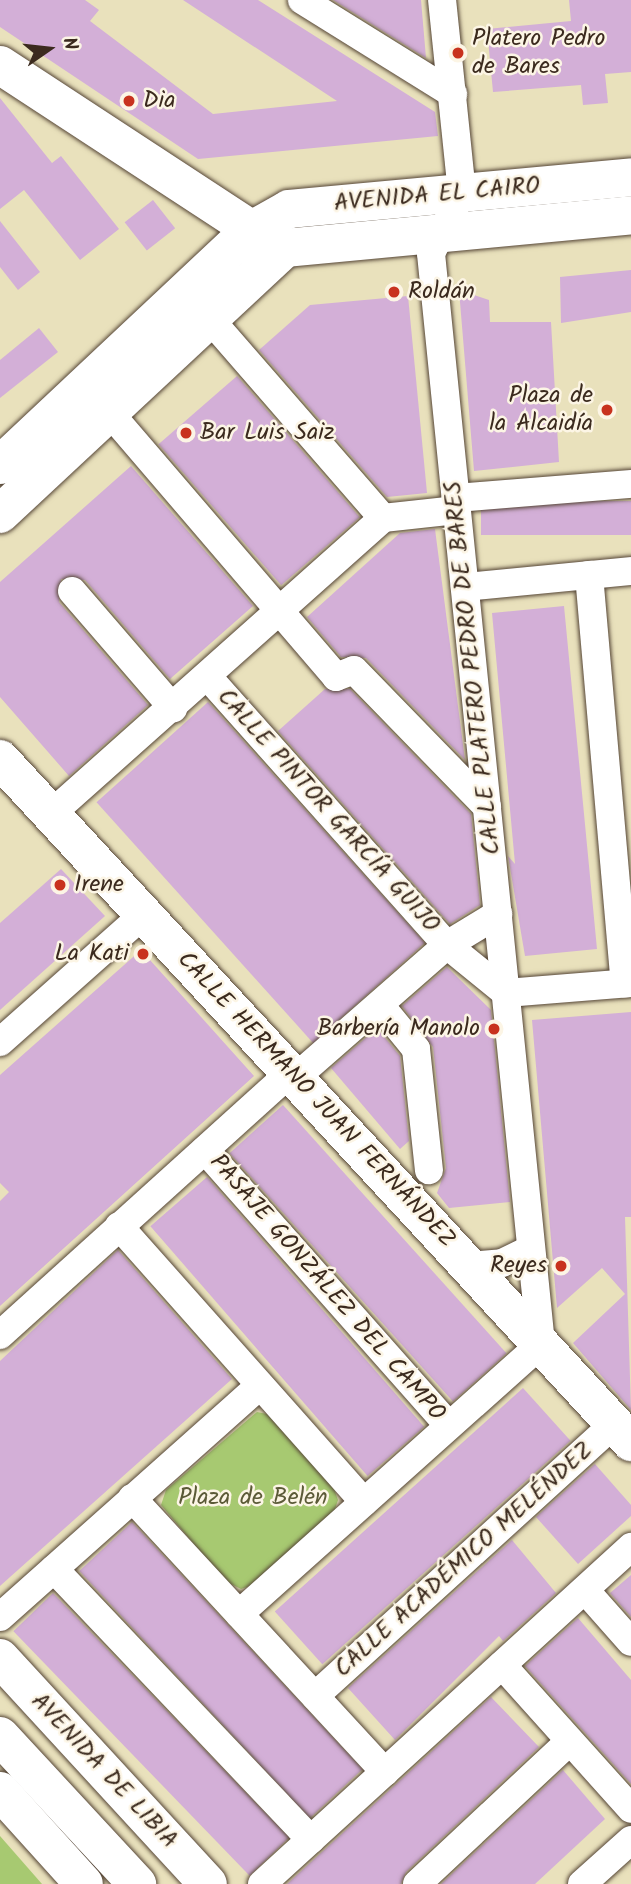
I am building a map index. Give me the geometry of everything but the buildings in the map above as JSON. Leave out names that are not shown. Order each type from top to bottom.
[{"type":"main road","points":[[0,65],[248,232]]},
{"type":"main road","name":"AVENIDA EL CAIRO","points":[[0,465],[248,232],[289,209],[631,177]]},
{"type":"main road","name":"AVENIDA EL CAIRO","points":[[248,232],[285,248],[631,215]]},
{"type":"main road","points":[[0,514],[285,248]]},
{"type":"main road","name":"CALLE HERMANO JUAN FERNÁNDEZ","points":[[0,759],[622,1433]]},
{"type":"main road","name":"AVENIDA DE LIBIA","points":[[0,1658],[208,1884]]},
{"type":"main road","points":[[0,1735],[137,1884]]},
{"type":"main road","points":[[0,1791],[84,1884]]},
{"type":"street","points":[[302,0],[453,94]]},
{"type":"street","points":[[442,0],[462,193]]},
{"type":"street","name":"CALLE PLATERO PEDRO DE BARES","points":[[462,193],[432,253],[541,1344]]},
{"type":"street","points":[[209,318],[383,518]]},
{"type":"street","points":[[109,412],[336,677],[354,670],[487,807]]},
{"type":"street","points":[[51,814],[208,677],[383,518],[456,504],[631,484]]},
{"type":"street","points":[[465,587],[631,570]]},
{"type":"street","points":[[506,993],[628,983],[589,575]]},
{"type":"street","points":[[72,591],[173,708]]},
{"type":"street","name":"CALLE PINTOR GARCÍA GUIJO","points":[[208,677],[447,944],[506,993]]},
{"type":"street","points":[[0,1041],[144,914]]},
{"type":"street","name":"CALLE PINTOR GARCÍA GUIJO","points":[[0,1335],[292,1075],[380,1004],[447,944],[498,914]]},
{"type":"street","points":[[380,1004],[416,1049],[429,1170]]},
{"type":"street","name":"PASAJE GONZÁLEZ DEL CAMPO","points":[[205,1150],[449,1426]]},
{"type":"street","points":[[120,1226],[364,1502]]},
{"type":"street","points":[[469,1266],[502,1264],[531,1249]]},
{"type":"street","points":[[239,1614],[541,1344]]},
{"type":"street","points":[[0,1617],[260,1385]]},
{"type":"street","name":"CALLE ACADÉMICO MELÉNDEZ","points":[[315,1696],[622,1433]]},
{"type":"street","points":[[132,1498],[385,1772]]},
{"type":"street","points":[[262,1884],[631,1547]]},
{"type":"street","points":[[54,1569],[311,1840]]},
{"type":"street","points":[[584,1590],[631,1642]]},
{"type":"street","points":[[502,1665],[631,1809]]},
{"type":"street","points":[[417,1884],[570,1741]]},
{"type":"street","points":[[582,1884],[631,1840]]},
{"type":"green space","name":"Plaza de Belén","points":[[257,1412],[267,1414],[333,1486],[338,1500],[333,1515],[256,1584],[241,1589],[225,1581],[161,1505],[166,1490]]},
{"type":"green space","points":[[0,1836],[42,1884],[0,1884]]},
{"type":"place","name":"Platero Pedro de Bares","points":[[458,53]]},
{"type":"place","name":"Dia","points":[[129,101]]},
{"type":"place","name":"Roldán","points":[[394,292]]},
{"type":"place","name":"Plaza de la Alcaidía","points":[[607,410]]},
{"type":"place","name":"Bar Luis Saiz","points":[[186,433]]},
{"type":"place","name":"Irene","points":[[60,885]]},
{"type":"place","name":"La Kati","points":[[143,954]]},
{"type":"place","name":"Barbería Manolo","points":[[494,1029]]},
{"type":"place","name":"Reyes","points":[[561,1266]]}]
